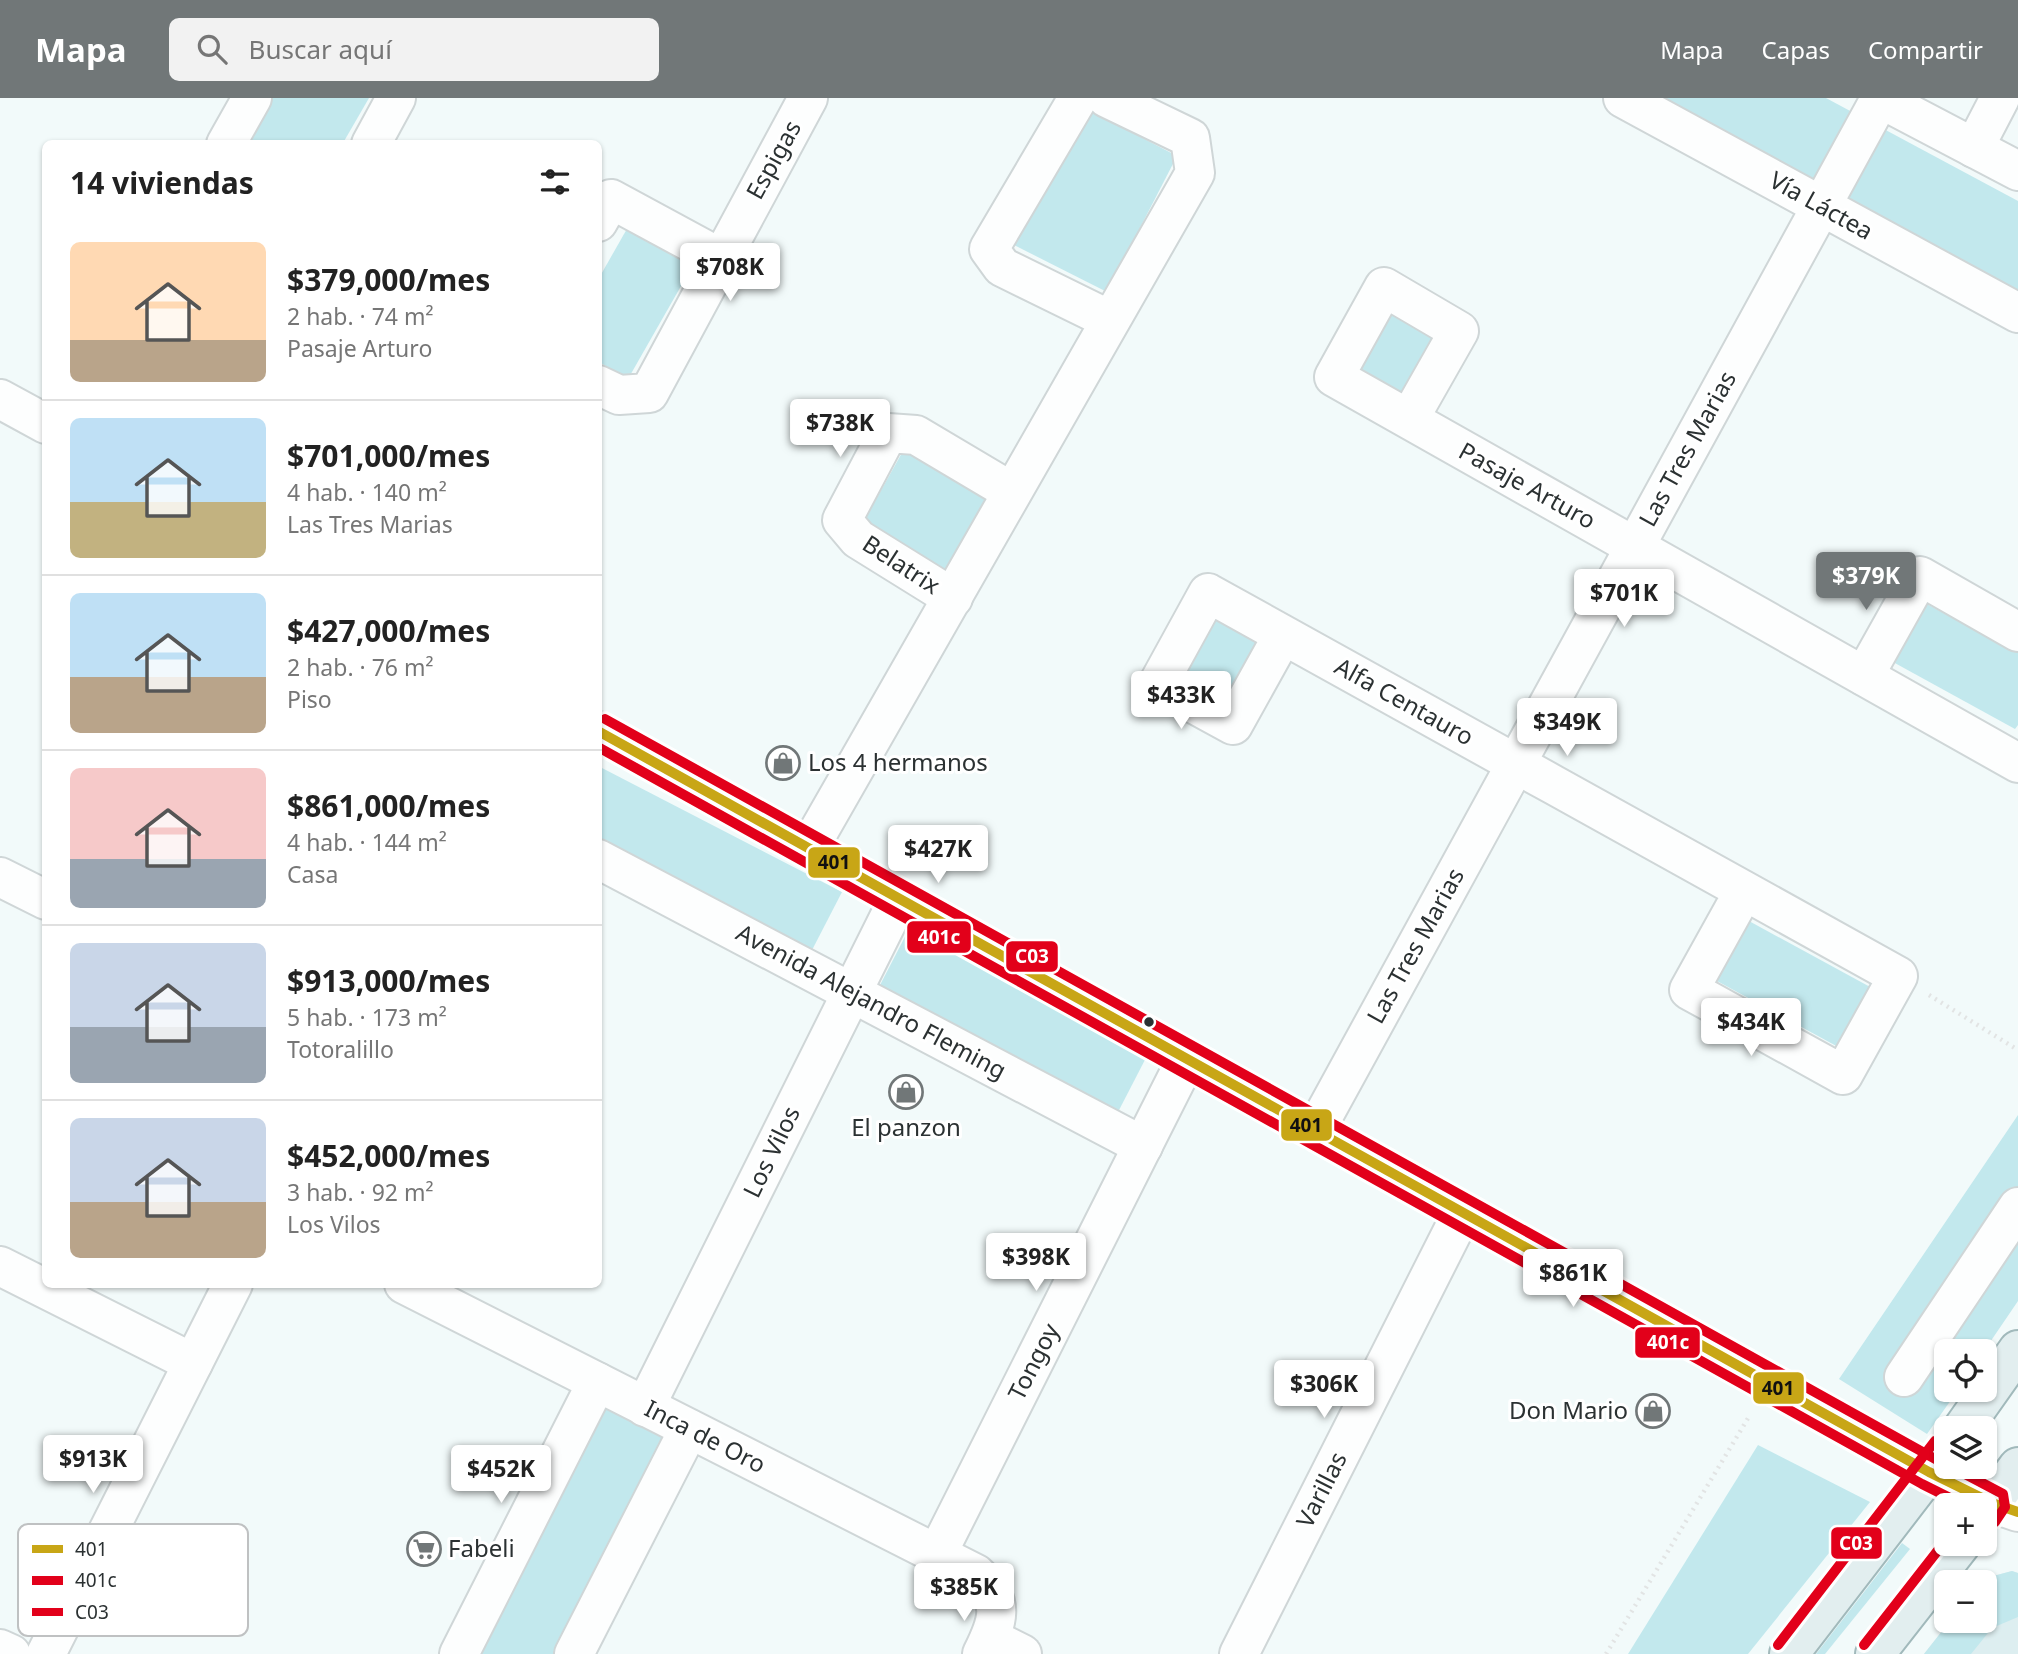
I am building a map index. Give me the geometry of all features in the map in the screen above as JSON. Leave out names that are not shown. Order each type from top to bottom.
[{"type":"main road","points":[[1971,1416],[2018,1350]]},
{"type":"main road","points":[[1788,1654],[1934,1465]]},
{"type":"main road","points":[[1998,1509],[2018,1467]]},
{"type":"main road","points":[[1875,1654],[1952,1556]]},
{"type":"street","points":[[228,140],[252,98]]},
{"type":"street","points":[[373,140],[396,98]]},
{"type":"street","name":"Espigas","points":[[602,387],[619,395],[649,393],[808,98]]},
{"type":"street","points":[[1078,98],[989,249],[1002,267],[1110,320]]},
{"type":"street","name":"Belatrix","points":[[809,848],[1195,173],[1190,138],[1107,98]]},
{"type":"street","name":"Vía Láctea","points":[[1623,98],[2018,313]]},
{"type":"street","points":[[1879,98],[2018,171]]},
{"type":"street","name":"Las Tres Marias","points":[[1315,1131],[1879,98]]},
{"type":"street","points":[[1974,148],[2000,98]]},
{"type":"street","points":[[602,215],[611,199],[720,258]]},
{"type":"street","name":"Pasaje Arturo","points":[[1409,419],[2018,762]]},
{"type":"street","name":"Belatrix","points":[[953,598],[858,539],[842,520],[888,433],[916,435],[1012,492]]},
{"type":"street","points":[[1864,676],[1920,576],[2018,632]]},
{"type":"street","name":"Alfa Centauro","points":[[1283,635],[1898,976]]},
{"type":"street","points":[[602,733],[1769,1384],[1934,1460]]},
{"type":"street","name":"Avenida Alejandro Fleming","points":[[602,861],[1143,1146]]},
{"type":"street","points":[[0,877],[42,899]]},
{"type":"street","points":[[1744,891],[1689,990],[1843,1075],[1898,976]]},
{"type":"street","name":"Los Vilos","points":[[645,1407],[899,898]]},
{"type":"street","name":"Tongoy","points":[[937,1554],[1187,1058]]},
{"type":"street","points":[[1904,1377],[2018,1207]]},
{"type":"street","name":"Varillas","points":[[1239,1654],[1462,1213]]},
{"type":"street","points":[[0,1266],[42,1287]]},
{"type":"street","points":[[44,1288],[193,1363]]},
{"type":"street","points":[[112,1524],[231,1288]]},
{"type":"street","name":"Inca de Oro","points":[[412,1288],[976,1574],[991,1590],[995,1601],[998,1648]]},
{"type":"street","points":[[458,1654],[597,1382]]},
{"type":"street","points":[[574,1654],[689,1429]]},
{"type":"street","points":[[1960,1479],[1998,1509]]},
{"type":"street","points":[[46,1654],[55,1636]]},
{"type":"street","points":[[0,1649],[11,1654]]},
{"type":"path","points":[[1898,976],[2018,1050]]},
{"type":"path","points":[[1606,1654],[1769,1384]]},
{"type":"shaded area","points":[[257,98],[369,98],[345,140],[233,140]]},
{"type":"shaded area","points":[[1640,98],[1826,98],[2018,201],[2018,304]]},
{"type":"shaded area","points":[[1081,106],[1177,156],[1107,292],[1010,243]]},
{"type":"shaded area","points":[[632,220],[697,258],[628,379],[602,364],[602,273]]},
{"type":"shaded area","points":[[1388,310],[1436,337],[1402,398],[1354,371]]},
{"type":"shaded area","points":[[903,451],[992,501],[949,577],[860,528]]},
{"type":"shaded area","points":[[1925,603],[2018,653],[2018,725],[2015,729],[1893,662]]},
{"type":"shaded area","points":[[1215,618],[1264,645],[1230,706],[1181,680]]},
{"type":"shaded area","points":[[602,768],[842,892],[810,954],[602,846]]},
{"type":"shaded area","points":[[1749,921],[1872,988],[1840,1048],[1717,981]]},
{"type":"shaded area","points":[[910,927],[1149,1052],[1117,1114],[878,989]]},
{"type":"shaded area","points":[[2018,1115],[2018,1301],[1992,1339],[1934,1339],[1934,1402],[1950,1402],[1940,1416],[1934,1416],[1934,1424],[1927,1434],[1839,1379]]},
{"type":"shaded area","points":[[606,1404],[676,1434],[561,1654],[476,1654]]},
{"type":"shaded area","points":[[1758,1445],[1870,1502],[1748,1654],[1628,1654]]},
{"type":"shaded area","points":[[1902,1543],[1910,1549],[1825,1654],[1816,1654]]},
{"type":"shaded area","points":[[2012,1571],[2018,1573],[2018,1654],[1924,1654],[1941,1633],[1997,1633],[1997,1575]]},
{"type":"shaded area","points":[[2012,1571],[2018,1573],[2018,1617],[1997,1626],[1997,1575]]},
{"type":"shaded area","points":[[1941,1633],[1988,1633],[1971,1654],[1924,1654]]},
{"type":"transit line","name":"C03","points":[[605,719],[1934,1458]]},
{"type":"transit line","name":"401","points":[[602,733],[1929,1472],[1992,1503],[2018,1512]]},
{"type":"transit line","name":"401c","points":[[602,749],[1940,1493]]},
{"type":"transit line","name":"C03","points":[[1778,1645],[1934,1442]]},
{"type":"transit line","name":"C03","points":[[1975,1479],[2003,1494],[2005,1507],[1997,1519]]},
{"type":"transit line","name":"C03","points":[[1864,1645],[1934,1555]]},
{"type":"place","name":"Los 4 hermanos","points":[[783,763]]},
{"type":"place","name":"El panzon","points":[[906,1092]]},
{"type":"place","name":"Don Mario","points":[[1653,1411]]},
{"type":"place","name":"Fabeli","points":[[424,1549]]}]
